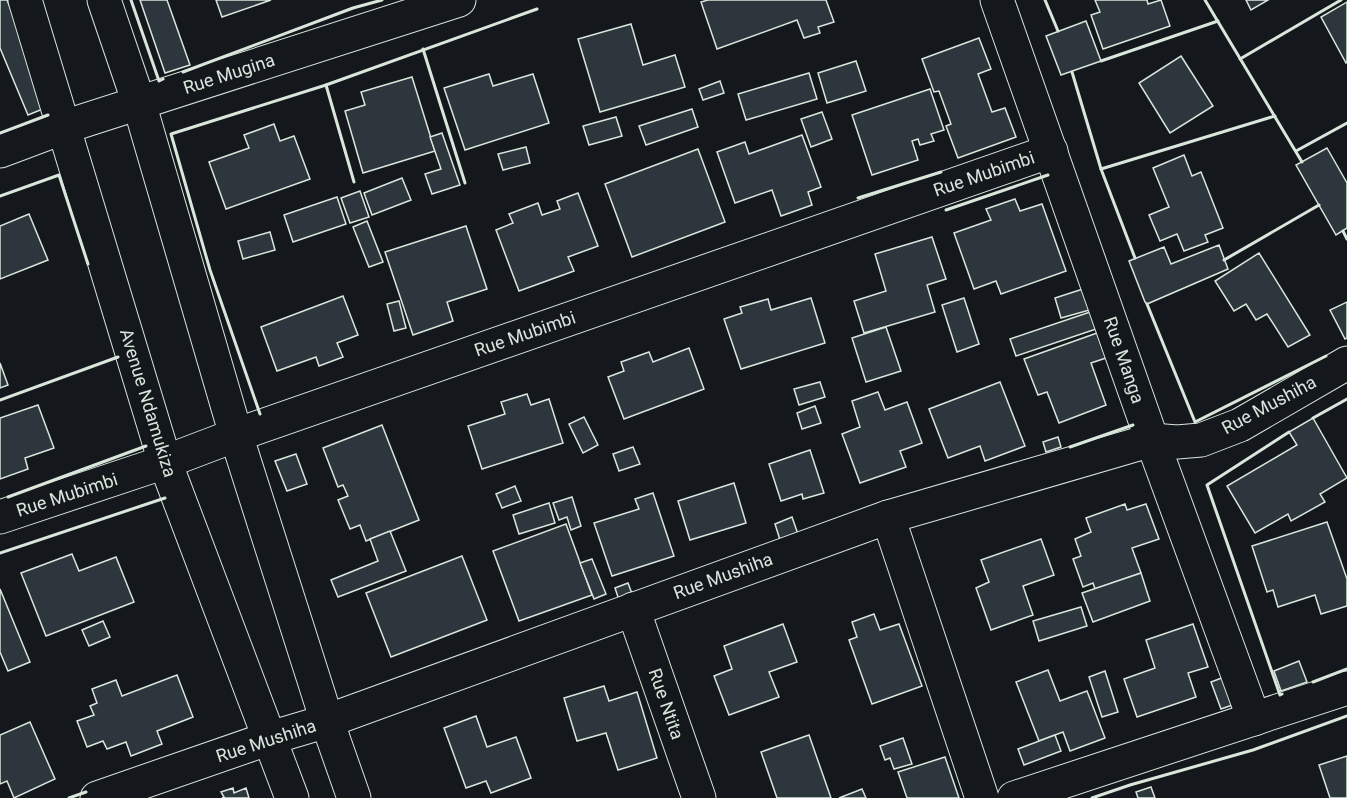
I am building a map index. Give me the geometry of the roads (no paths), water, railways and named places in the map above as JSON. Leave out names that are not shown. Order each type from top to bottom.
[{"type":"street","name":"Avenue Ndamukiza","points":[[25,0],[165,462],[292,798]]},
{"type":"street","points":[[104,0],[139,103],[236,435],[327,721],[354,798]]},
{"type":"street","name":"Rue Mugina","points":[[0,151],[64,127],[459,0]]},
{"type":"street","name":"Rue Manga","points":[[997,0],[1152,440],[1254,719]]},
{"type":"street","name":"Rue Mubimbi","points":[[0,517],[165,462],[236,435],[1051,151]]},
{"type":"street","name":"Rue Mushiha","points":[[97,798],[270,738],[327,721],[888,517],[1152,440],[1177,442],[1201,440],[1240,425],[1347,363]]},
{"type":"street","points":[[888,517],[982,798]]},
{"type":"street","name":"Rue Ntita","points":[[633,609],[699,798]]},
{"type":"street","points":[[1014,798],[1347,688]]}]
